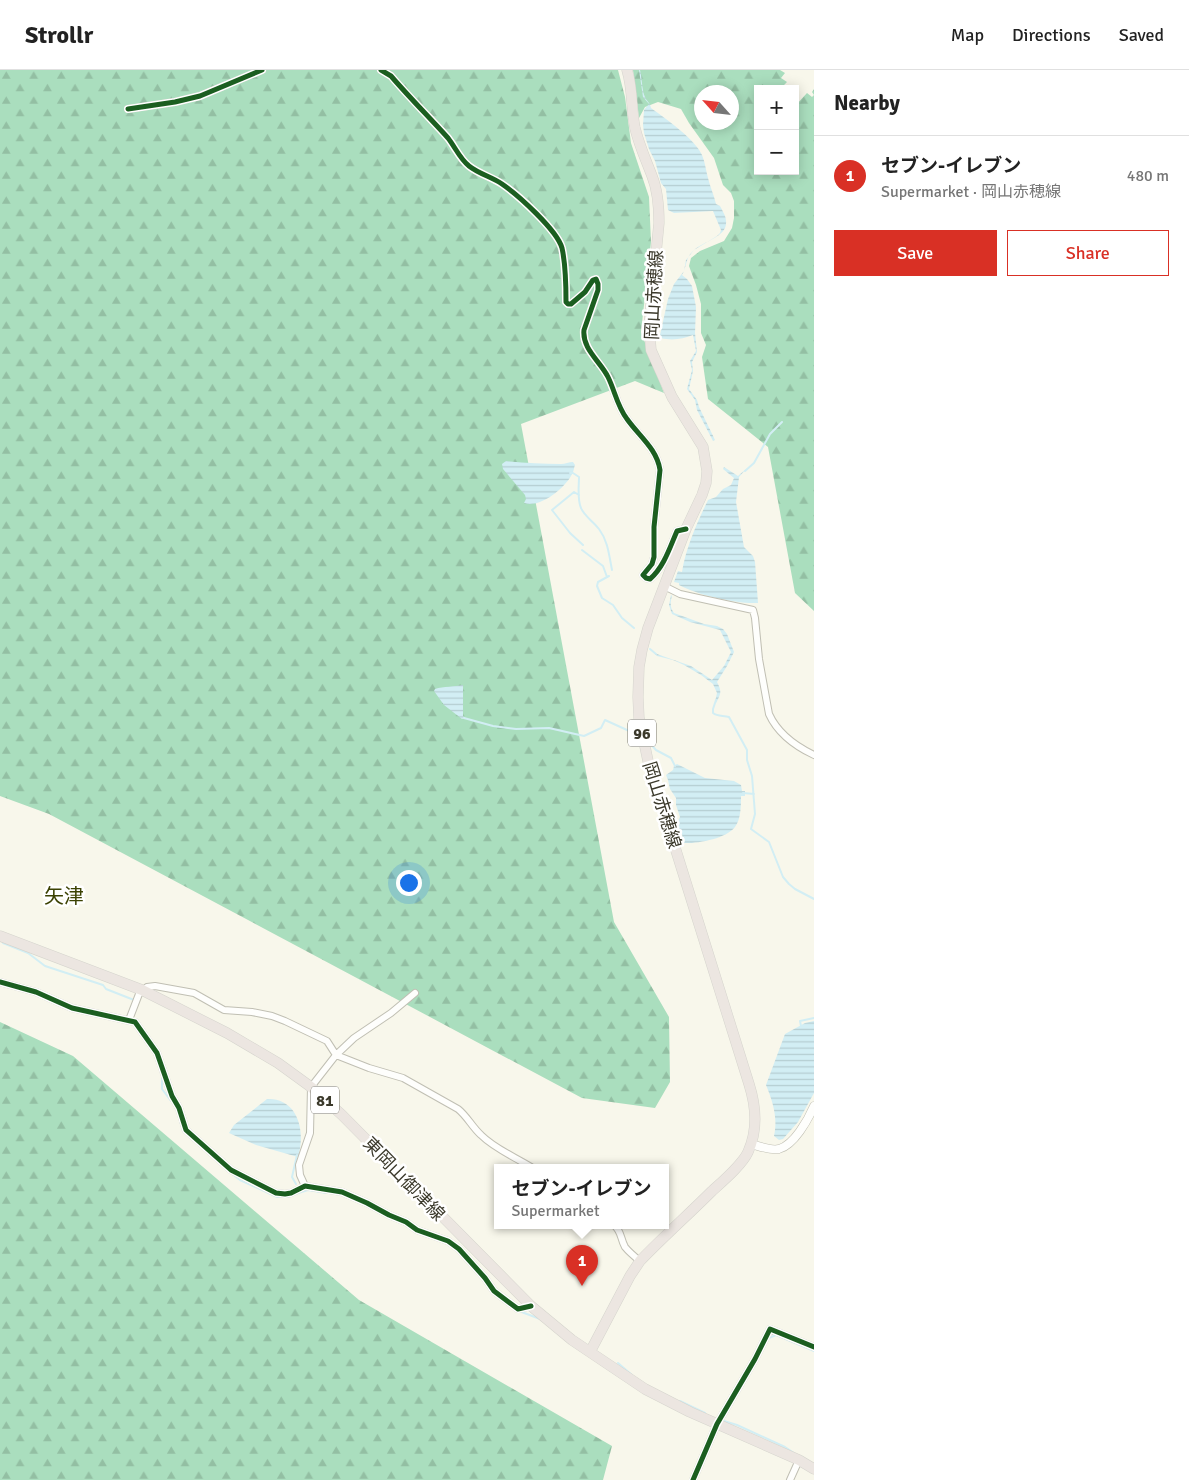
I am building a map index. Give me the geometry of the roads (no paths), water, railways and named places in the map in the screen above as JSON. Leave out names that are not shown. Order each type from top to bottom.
[{"type":"main road","name":"岡山赤穂線","points":[[590,1352],[630,1276],[640,1261],[721,1183],[748,1153],[756,1116],[754,1102],[648,762],[639,718],[639,667],[648,628],[706,483],[707,471],[703,447],[672,396],[652,350],[650,324],[659,206],[652,177],[639,144],[627,70]]},
{"type":"main road","name":"東岡山御津線","points":[[0,936],[142,990],[227,1033],[278,1063],[311,1087],[342,1115],[530,1306],[553,1325],[645,1388],[690,1412],[799,1460],[814,1469]]},
{"type":"street","points":[[128,109],[200,96],[262,70]]},
{"type":"street","points":[[381,70],[390,76],[449,140],[467,164],[512,191],[542,220],[561,246],[566,273],[566,302],[568,304],[571,304],[585,292],[592,280],[596,279],[598,290],[584,330],[587,347],[608,376],[620,409],[654,452],[660,470],[654,528],[654,557],[652,564],[643,575],[646,578],[650,579],[662,564],[677,532],[686,529]]},
{"type":"street","points":[[664,586],[680,594],[753,610],[769,714],[772,721],[797,747],[814,755]]},
{"type":"street","points":[[0,982],[42,993],[72,1008],[132,1021],[157,1052],[186,1130],[232,1170],[276,1193],[285,1194],[305,1186],[350,1195],[406,1222],[417,1230],[455,1245],[485,1278],[494,1292],[518,1309],[530,1306]]},
{"type":"street","points":[[132,1021],[135,1001],[147,986],[190,993],[224,1010],[272,1016],[326,1041],[336,1055],[360,1065],[403,1078],[458,1108],[485,1139],[526,1164]]},
{"type":"street","points":[[305,1186],[300,1175],[299,1165],[310,1133],[311,1087],[336,1055],[354,1038],[391,1013],[414,993]]},
{"type":"street","points":[[751,1144],[769,1149],[778,1149],[789,1144],[803,1127],[814,1106]]},
{"type":"street","points":[[618,1229],[627,1249],[640,1261]]},
{"type":"street","points":[[693,1480],[717,1424],[770,1329],[814,1347]]},
{"type":"street","points":[[790,1480],[799,1460]]},
{"type":"water","points":[[639,70],[644,94],[650,104],[651,108],[687,136],[702,155],[716,204],[720,206],[726,221],[723,231],[719,235],[707,242],[717,236],[721,230],[713,211],[674,213],[668,210],[666,189],[661,183],[644,133],[644,110],[649,104],[643,97]]},
{"type":"water","points":[[684,271],[682,275],[692,286],[696,307],[695,333],[697,352],[692,362],[693,371],[689,389],[697,400],[715,440],[713,441],[697,410],[695,400],[687,389],[692,370],[690,361],[696,351],[693,335],[665,339],[661,338],[660,335],[668,299],[674,284]]},
{"type":"water","points":[[506,461],[554,464],[573,462],[575,465],[570,478],[559,490],[545,500],[530,504],[524,503],[525,495],[503,469],[502,464]]},
{"type":"water","points":[[724,467],[738,476],[747,468],[739,477],[736,502],[744,547],[753,556],[755,562],[758,603],[717,598],[696,592],[674,582],[678,571],[682,572],[689,544],[708,500],[716,497],[723,489],[731,485],[734,478],[723,469]]},
{"type":"water","points":[[671,595],[671,607],[674,613],[704,624],[717,626],[727,634],[734,652],[717,682],[720,692],[716,703],[717,693],[713,684],[684,665],[657,656],[654,653],[691,666],[712,680],[724,666],[731,652],[720,630],[690,622],[672,614],[669,605]]},
{"type":"water","points":[[463,685],[463,716],[465,718],[462,719],[444,705],[434,691],[438,688]]},
{"type":"water","points":[[677,764],[705,778],[734,781],[741,785],[742,791],[745,791],[745,796],[741,796],[738,820],[731,831],[710,840],[682,843],[676,798],[670,789],[666,775]]},
{"type":"water","points":[[814,1021],[814,1093],[798,1122],[783,1139],[779,1140],[774,1136],[774,1110],[766,1085],[785,1034],[805,1023]]},
{"type":"water","points":[[267,1099],[278,1100],[293,1110],[300,1127],[301,1137],[298,1157],[256,1145],[229,1133],[234,1125]]},
{"type":"waterway","points":[[745,471],[754,463],[770,434],[782,422]]},
{"type":"waterway","points":[[570,473],[579,477],[581,508],[584,514],[599,529],[604,538],[612,570]]},
{"type":"waterway","points":[[579,495],[574,492],[552,510],[570,533],[583,545]]},
{"type":"waterway","points":[[582,550],[603,566],[607,577]]},
{"type":"waterway","points":[[609,576],[598,582],[597,586],[602,598],[613,605],[622,618],[634,628]]},
{"type":"waterway","points":[[650,649],[656,654]]},
{"type":"waterway","points":[[716,700],[713,713],[729,717],[747,750],[747,760],[752,776],[755,814],[751,829],[769,842],[783,877],[789,884],[814,899]]},
{"type":"waterway","points":[[464,718],[493,726],[516,729],[549,728],[584,736],[601,728],[605,720],[638,735]]},
{"type":"waterway","points":[[648,741],[656,750],[671,758],[675,766]]},
{"type":"waterway","points":[[743,793],[754,794]]},
{"type":"waterway","points":[[2,940],[3,943],[28,953],[45,966],[103,985],[106,989],[134,1000]]},
{"type":"waterway","points":[[801,1026],[800,1021],[814,1018]]},
{"type":"waterway","points":[[162,1074],[162,1089],[171,1101]]},
{"type":"waterway","points":[[180,1121],[183,1131],[194,1141]]},
{"type":"waterway","points":[[296,1184],[292,1177],[297,1155]]},
{"type":"waterway","points":[[231,1173],[240,1180],[277,1197],[288,1197]]},
{"type":"waterway","points":[[292,1195],[308,1190],[326,1193]]},
{"type":"waterway","points":[[519,1311],[540,1319]]},
{"type":"waterway","points":[[769,1338],[776,1335],[814,1351]]},
{"type":"waterway","points":[[618,1363],[632,1375]]},
{"type":"waterway","points":[[680,1401],[705,1413]]},
{"type":"waterway","points":[[724,1421],[737,1425],[794,1453]]},
{"type":"place","name":"セブン-イレブン","points":[[582,1286]]},
{"type":"district","name":"矢津","points":[[64,896]]}]
